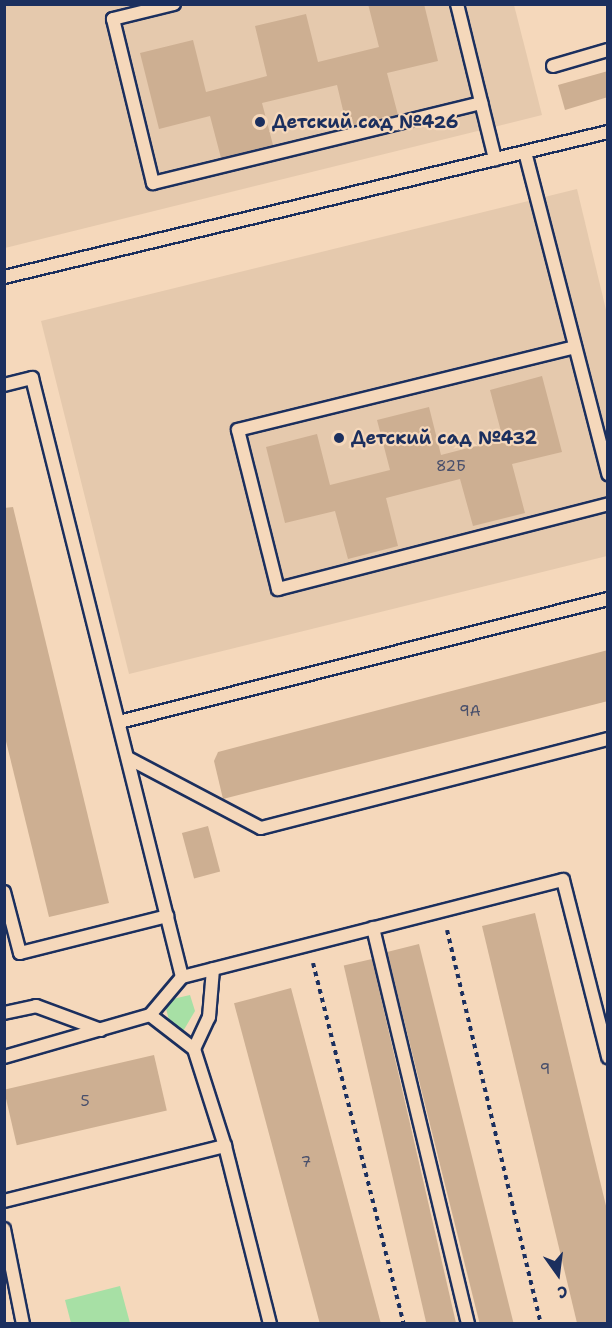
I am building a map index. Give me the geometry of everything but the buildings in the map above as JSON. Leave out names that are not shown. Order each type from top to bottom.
[{"type":"lane","points":[[174,4],[113,19],[153,183],[481,104]]},
{"type":"lane","points":[[457,4],[495,159]]},
{"type":"lane","points":[[553,66],[608,50]]},
{"type":"lane","points":[[4,277],[608,132]]},
{"type":"lane","points":[[525,152],[608,474]]},
{"type":"lane","points":[[575,347],[238,430],[278,589],[608,504]]},
{"type":"lane","points":[[4,385],[32,378],[182,977]]},
{"type":"lane","points":[[119,723],[608,599]]},
{"type":"lane","points":[[128,758],[261,828],[608,739]]},
{"type":"lane","points":[[4,1057],[150,1015],[182,977],[563,880],[602,1010],[608,1057]]},
{"type":"lane","points":[[4,892],[20,953],[167,915]]},
{"type":"lane","points":[[374,928],[468,1323]]},
{"type":"lane","points":[[194,1049],[209,1017],[213,969]]},
{"type":"lane","points":[[4,1013],[36,1006],[101,1030]]},
{"type":"lane","points":[[150,1015],[194,1049],[225,1146],[270,1323]]},
{"type":"lane","points":[[4,1201],[225,1146]]},
{"type":"lane","points":[[4,1229],[23,1323]]},
{"type":"path","points":[[443,911],[541,1323]]},
{"type":"path","points":[[309,945],[404,1323]]},
{"type":"shaded area","name":"Детский сад №426","points":[[4,5],[514,5],[542,115],[5,248]]},
{"type":"shaded area","name":"Детский сад №432","points":[[577,189],[607,314],[607,556],[129,674],[41,321]]},
{"type":"green space","points":[[190,995],[195,1011],[182,1033],[169,1020],[164,1001]]},
{"type":"green space","points":[[120,1286],[130,1323],[71,1323],[65,1300]]},
{"type":"place","name":"Детский сад №426","points":[[260,122]]},
{"type":"place","name":"Детский сад №432","points":[[339,438]]}]
